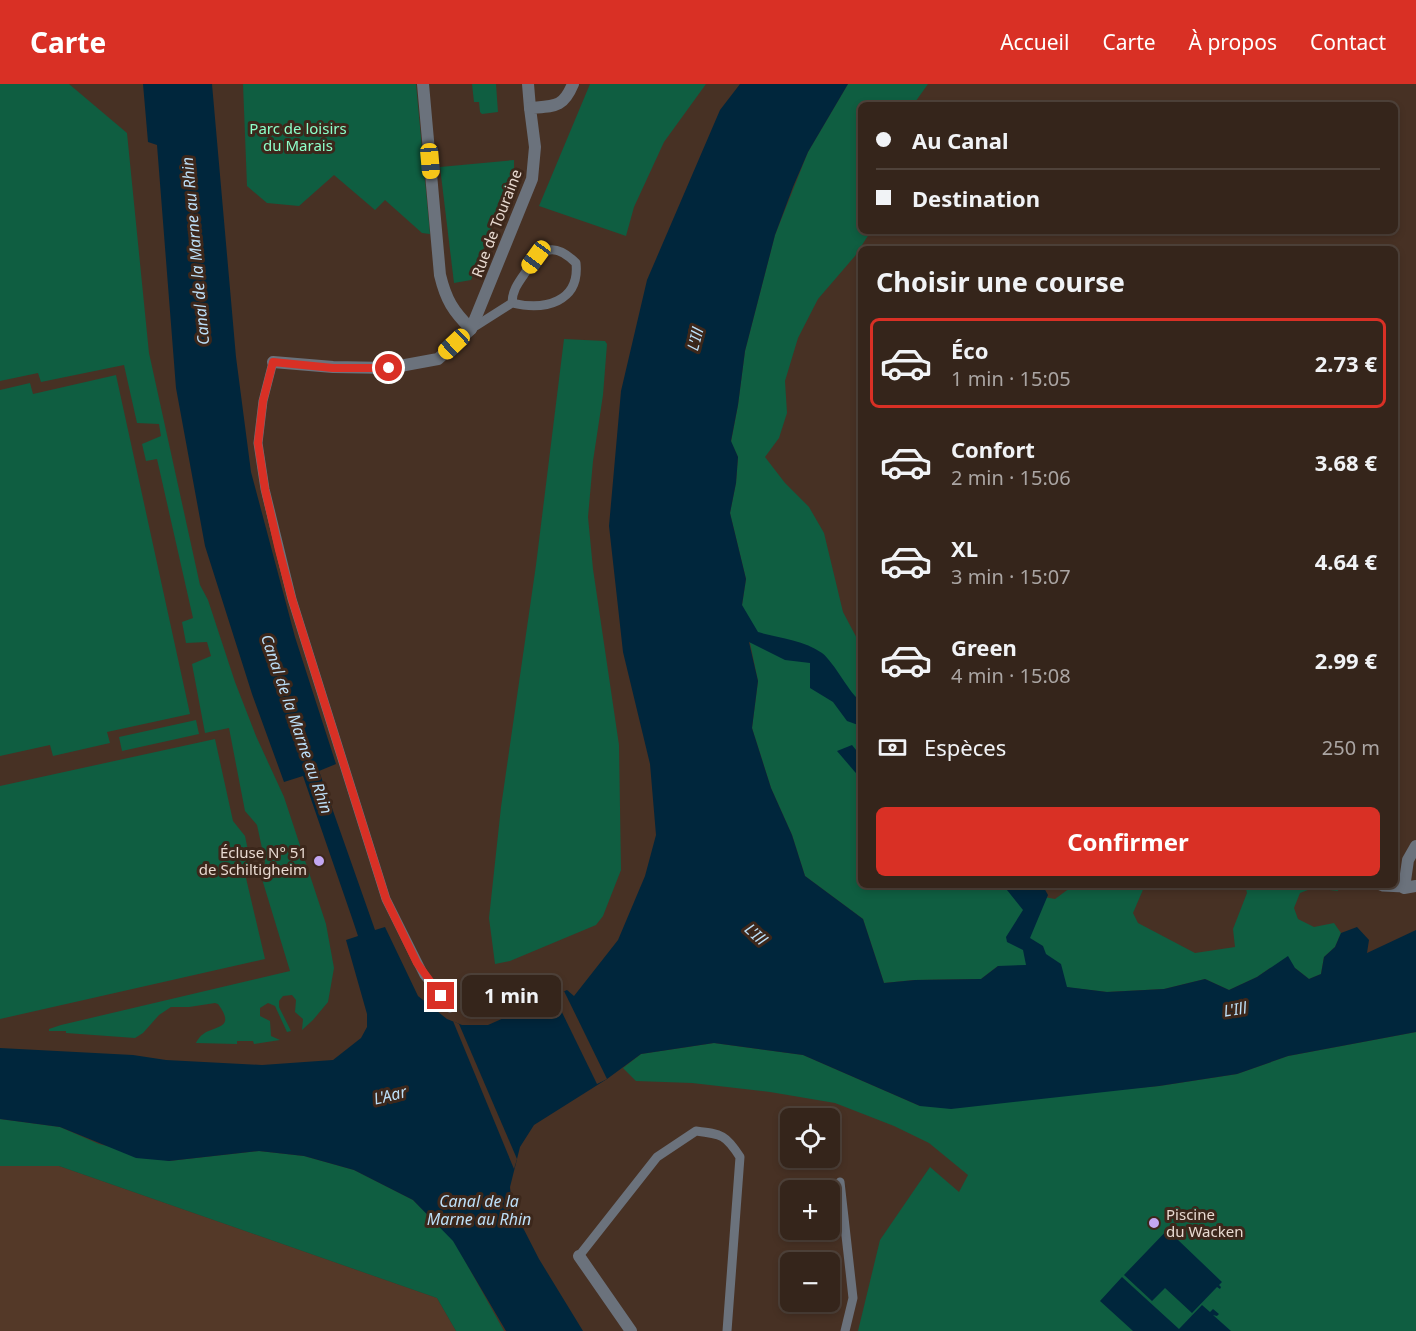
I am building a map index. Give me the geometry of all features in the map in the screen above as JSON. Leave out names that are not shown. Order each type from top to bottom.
[{"type":"street","points":[[273,362],[333,368],[389,368],[438,359],[471,329],[453,310],[444,293],[440,275],[423,84]]},
{"type":"street","name":"Rue de Touraine","points":[[471,329],[532,179],[535,147],[528,84]]},
{"type":"street","points":[[530,108],[553,106],[567,99],[573,84]]},
{"type":"street","points":[[1410,887],[1408,860],[1416,846]]},
{"type":"street","points":[[579,1256],[631,1331]]},
{"type":"lane","points":[[471,329],[512,303],[528,307],[548,305],[565,297],[575,285],[576,263],[567,254],[555,248],[544,251],[536,257],[512,294],[512,303]]},
{"type":"lane","points":[[273,362],[263,401],[258,443],[265,489],[289,589],[386,899],[420,969],[450,1008]]},
{"type":"lane","points":[[579,1256],[657,1157],[696,1131],[717,1133],[730,1141],[740,1157],[727,1331]]},
{"type":"lane","points":[[840,1182],[854,1298],[845,1331]]},
{"type":"shaded area","points":[[0,1166],[59,1166],[437,1298],[456,1331],[0,1331]]},
{"type":"green space","points":[[0,84],[69,84],[127,133],[149,353],[200,585],[208,600],[235,682],[256,736],[284,797],[326,924],[334,968],[328,1002],[302,1030],[303,1019],[295,1012],[296,1000],[292,995],[283,996],[279,1001],[279,1007],[291,1031],[287,1032],[275,1006],[268,1003],[260,1008],[260,1016],[270,1021],[271,1036],[280,1040],[254,1044],[253,1041],[237,1041],[237,1044],[196,1043],[201,1036],[224,1023],[223,1012],[215,1003],[171,1007],[135,1038],[49,1031],[61,1025],[290,971],[262,879],[265,862],[257,825],[245,811],[229,728],[205,733],[192,664],[211,656],[207,642],[186,643],[182,622],[193,618],[157,459],[146,461],[142,444],[161,436],[159,424],[137,423],[124,365],[41,382],[38,373],[0,381]]},
{"type":"green space","name":"Parc de loisirs du Marais","points":[[243,84],[416,84],[430,234],[422,233],[385,200],[375,210],[334,175],[299,206],[267,203],[247,186]]},
{"type":"green space","points":[[472,84],[496,84],[498,112],[482,114],[480,112],[479,102],[474,102]]},
{"type":"green space","points":[[590,84],[706,84],[664,142],[634,207],[626,236],[539,206]]},
{"type":"green space","points":[[848,84],[928,84],[915,102],[858,102],[858,234],[869,234],[861,246],[858,246],[855,256],[818,299],[798,338],[785,381],[787,413],[779,438],[765,457],[785,483],[809,507],[824,533],[843,612],[858,640],[858,888],[1029,888],[1034,895],[1055,899],[1070,888],[1144,888],[1133,913],[1138,923],[1195,953],[1235,947],[1233,929],[1247,893],[1246,888],[1313,888],[1300,893],[1294,908],[1298,919],[1314,927],[1334,923],[1341,933],[1335,947],[1324,957],[1321,974],[1309,979],[1295,968],[1270,968],[1229,990],[1205,979],[1164,989],[1107,992],[1046,985],[998,966],[981,979],[884,983],[863,919],[805,876],[792,835],[771,788],[752,728],[758,681],[742,605],[746,579],[730,513],[738,457],[731,442],[745,351],[775,235],[808,152]]},
{"type":"green space","points":[[514,160],[514,173],[471,280],[454,283],[440,167]]},
{"type":"green space","points":[[564,339],[605,341],[607,344],[588,517],[593,569],[619,745],[621,870],[603,916],[596,925],[510,961],[495,964],[489,918],[501,807],[536,565]]},
{"type":"green space","points":[[116,375],[190,714],[107,732],[110,743],[53,756],[50,745],[0,756],[0,390],[30,383],[33,394]]},
{"type":"green space","points":[[196,720],[199,734],[122,751],[119,737]]},
{"type":"green space","points":[[215,739],[233,821],[245,836],[250,860],[246,878],[265,959],[0,1019],[0,786]]},
{"type":"green space","points":[[1313,888],[1338,888],[1338,891]]},
{"type":"green space","name":"Piscine du Wacken","points":[[1416,1032],[1416,1331],[858,1331],[880,1240],[930,1167],[959,1192],[968,1175],[929,1143],[894,1126],[835,1103],[770,1092],[692,1083],[636,1081],[623,1068],[641,1054],[714,1043],[803,1055],[920,1106],[1159,1086],[1237,1074],[1288,1056]]},
{"type":"green space","points":[[0,1119],[60,1127],[99,1144],[169,1161],[259,1151],[304,1156],[354,1170],[413,1200],[454,1241],[504,1331],[456,1331],[437,1298],[59,1166],[0,1166]]},
{"type":"water","points":[[143,84],[212,84],[236,357],[251,472],[295,637],[336,764],[319,771],[375,930],[385,927],[418,996],[447,1019],[462,1025],[488,1025],[567,990],[574,996],[618,940],[645,876],[656,835],[650,764],[623,652],[609,526],[621,391],[647,280],[720,110],[740,84],[848,84],[808,152],[775,235],[745,351],[731,441],[738,457],[730,513],[746,579],[742,605],[758,632],[799,642],[822,653],[858,699],[858,725],[847,721],[833,702],[810,688],[810,663],[785,660],[749,642],[758,681],[752,728],[771,788],[792,835],[805,876],[863,919],[884,983],[981,979],[998,966],[1026,965],[1023,950],[1007,942],[1006,937],[1023,910],[1005,888],[1044,888],[1048,895],[1030,938],[1043,946],[1046,954],[1061,964],[1067,987],[1107,992],[1164,989],[1205,979],[1229,990],[1257,977],[1288,956],[1295,968],[1309,979],[1321,974],[1324,957],[1335,947],[1341,933],[1357,927],[1369,940],[1367,953],[1416,930],[1416,1032],[1288,1056],[1237,1074],[1159,1086],[951,1109],[920,1106],[803,1055],[714,1043],[641,1054],[607,1079],[534,1125],[520,1147],[510,1187],[517,1216],[539,1259],[583,1331],[506,1331],[453,1241],[413,1200],[354,1170],[304,1156],[259,1151],[169,1161],[136,1158],[60,1127],[0,1119],[0,1048],[262,1065],[333,1060],[361,1038],[367,1027],[367,1014],[346,940],[358,936],[352,918],[303,776],[284,782],[252,694],[205,546],[176,388],[157,145],[148,142]]},
{"type":"water","points":[[852,745],[858,752],[858,776],[837,751]]},
{"type":"water","points":[[1172,1225],[1181,1234],[1177,1239],[1222,1282],[1219,1285],[1220,1289],[1217,1287],[1192,1313],[1165,1288],[1152,1301],[1124,1275]]},
{"type":"water","points":[[1122,1277],[1179,1329],[1202,1305],[1210,1312],[1213,1309],[1219,1314],[1213,1315],[1231,1331],[1133,1331],[1100,1301]]},
{"type":"pier","points":[[564,991],[607,1079],[597,1084],[554,996]]},
{"type":"pier","points":[[453,1021],[459,1024],[517,1159],[514,1169]]},
{"type":"place","name":"Écluse N° 51 de Schiltigheim","points":[[319,861]]},
{"type":"place","name":"Piscine du Wacken","points":[[1154,1223]]},
{"type":"route","points":[[389,368],[333,368],[273,362],[263,401],[258,443],[265,489],[292,599],[386,899],[417,963],[441,996]]},
{"type":"water label","name":"Canal de la Marne au Rhin","points":[[195,251]]},
{"type":"water label","name":"L'Ill","points":[[695,339]]},
{"type":"water label","name":"Canal de la Marne au Rhin","points":[[297,724]]},
{"type":"water label","name":"L'Ill","points":[[756,934]]},
{"type":"water label","name":"L'Ill","points":[[1235,1009]]},
{"type":"water label","name":"L'Aar","points":[[390,1095]]},
{"type":"water label","name":"Canal de la Marne au Rhin","points":[[479,1210]]}]
